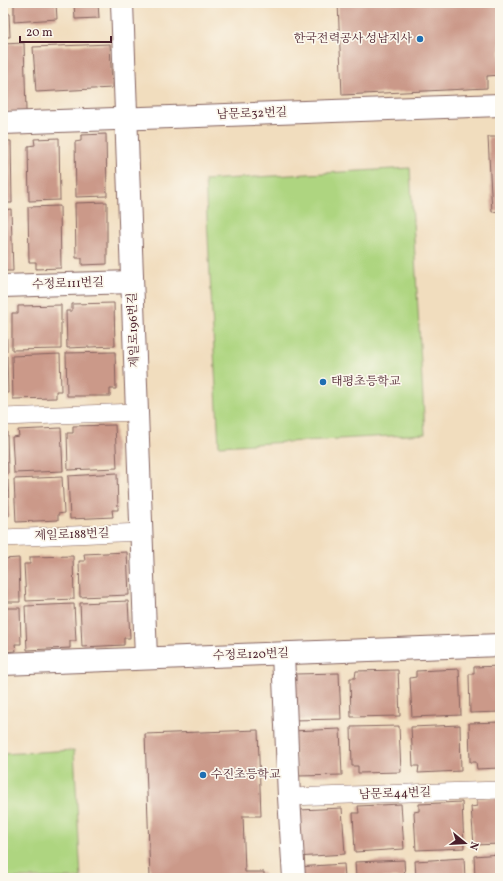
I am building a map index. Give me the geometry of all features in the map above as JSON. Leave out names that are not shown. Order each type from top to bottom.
[{"type":"street","name":"제일로196번길","points":[[122,3],[146,658]]},
{"type":"street","name":"남문로32번길","points":[[3,124],[500,105]]},
{"type":"street","name":"수정로111번길","points":[[3,286],[132,282]]},
{"type":"street","name":"수정로120번길","points":[[3,664],[500,645]]},
{"type":"street","points":[[283,654],[294,878]]},
{"type":"lane","points":[[3,417],[137,412]]},
{"type":"lane","name":"제일로188번길","points":[[3,538],[142,532]]},
{"type":"lane","name":"남문로44번길","points":[[289,797],[500,790]]},
{"type":"green space","points":[[410,168],[425,434],[219,446],[205,180]]},
{"type":"green space","points":[[74,750],[81,878],[3,878],[3,754]]},
{"type":"building","points":[[56,3],[57,19],[14,22],[14,4]]},
{"type":"building","points":[[74,3],[98,3],[99,18],[75,19]]},
{"type":"building","name":"한국전력공사 성남지사","points":[[338,3],[500,3],[500,75],[487,76],[487,88],[342,95]]},
{"type":"building","points":[[3,13],[9,13],[10,37],[3,37]]},
{"type":"building","points":[[24,43],[26,111],[3,112],[3,44]]},
{"type":"building","points":[[110,44],[112,88],[36,92],[33,47]]},
{"type":"building","points":[[106,134],[107,196],[76,197],[75,142],[81,141],[81,135]]},
{"type":"building","points":[[488,137],[500,137],[500,211],[492,212]]},
{"type":"building","points":[[59,138],[60,200],[29,201],[28,146],[35,145],[34,139]]},
{"type":"building","points":[[3,141],[11,141],[12,203],[3,203]]},
{"type":"building","points":[[107,202],[107,264],[82,265],[82,258],[76,258],[75,203]]},
{"type":"building","points":[[60,206],[61,268],[36,269],[36,262],[29,262],[28,207]]},
{"type":"building","points":[[11,209],[13,271],[3,271],[3,210]]},
{"type":"building","points":[[114,303],[115,346],[67,348],[66,311],[72,311],[72,304]]},
{"type":"building","points":[[61,305],[61,349],[12,350],[12,313],[18,313],[18,306]]},
{"type":"building","points":[[3,307],[6,307],[7,351],[3,351]]},
{"type":"building","points":[[115,352],[116,389],[110,389],[110,396],[67,396],[66,353]]},
{"type":"building","points":[[60,354],[61,391],[56,391],[56,398],[13,399],[12,356]]},
{"type":"building","points":[[7,356],[8,393],[3,393],[3,357]]},
{"type":"building","points":[[115,425],[117,468],[68,470],[67,433],[73,433],[73,426]]},
{"type":"building","points":[[61,428],[63,471],[14,473],[12,437],[19,436],[18,430]]},
{"type":"building","points":[[3,431],[7,431],[8,474],[3,474]]},
{"type":"building","points":[[117,473],[118,510],[112,510],[113,517],[70,519],[68,476]]},
{"type":"building","points":[[62,477],[64,513],[58,514],[58,520],[16,522],[14,479]]},
{"type":"building","points":[[3,480],[8,480],[9,516],[3,516]]},
{"type":"building","points":[[127,552],[129,595],[80,597],[79,561],[85,561],[84,554]]},
{"type":"building","points":[[73,556],[74,599],[26,601],[24,564],[30,564],[30,557]]},
{"type":"building","points":[[19,558],[20,602],[3,602],[3,559]]},
{"type":"building","points":[[128,601],[130,638],[124,638],[124,645],[82,647],[80,603]]},
{"type":"building","points":[[74,604],[76,641],[70,641],[70,648],[27,650],[25,606]]},
{"type":"building","points":[[3,608],[20,608],[21,644],[15,644],[16,651],[3,652]]},
{"type":"building","points":[[500,666],[500,712],[470,713],[469,674],[474,674],[474,667]]},
{"type":"building","points":[[459,669],[461,715],[412,717],[410,678],[416,677],[416,671]]},
{"type":"building","points":[[398,670],[400,716],[351,717],[350,678],[355,678],[356,671]]},
{"type":"building","points":[[339,673],[341,719],[292,720],[291,681],[296,681],[296,674]]},
{"type":"building","points":[[500,722],[500,768],[477,769],[476,762],[470,762],[469,723]]},
{"type":"building","points":[[460,725],[461,771],[418,773],[419,766],[413,766],[411,727]]},
{"type":"building","points":[[399,726],[401,772],[358,773],[358,766],[352,766],[351,727]]},
{"type":"building","points":[[340,729],[342,775],[298,776],[291,731]]},
{"type":"building","name":"수진초등학교","points":[[258,730],[261,816],[243,816],[245,872],[264,872],[264,878],[150,878],[145,734]]},
{"type":"building","points":[[500,798],[500,844],[474,845],[471,807],[477,806],[477,799]]},
{"type":"building","points":[[462,802],[464,848],[416,850],[414,812],[419,811],[419,804]]},
{"type":"building","points":[[401,804],[404,849],[355,852],[353,813],[359,813],[358,806]]},
{"type":"building","points":[[342,808],[345,854],[296,857],[299,810]]},
{"type":"building","points":[[500,854],[500,878],[475,878],[474,856]]},
{"type":"building","points":[[464,858],[465,878],[416,878],[415,861]]},
{"type":"building","points":[[404,860],[405,878],[356,878],[355,862]]},
{"type":"building","points":[[344,864],[345,878],[296,878],[296,867]]},
{"type":"place","name":"한국전력공사 성남지사","points":[[420,39]]},
{"type":"place","name":"태평초등학교","points":[[323,382]]},
{"type":"place","name":"수진초등학교","points":[[203,775]]}]
